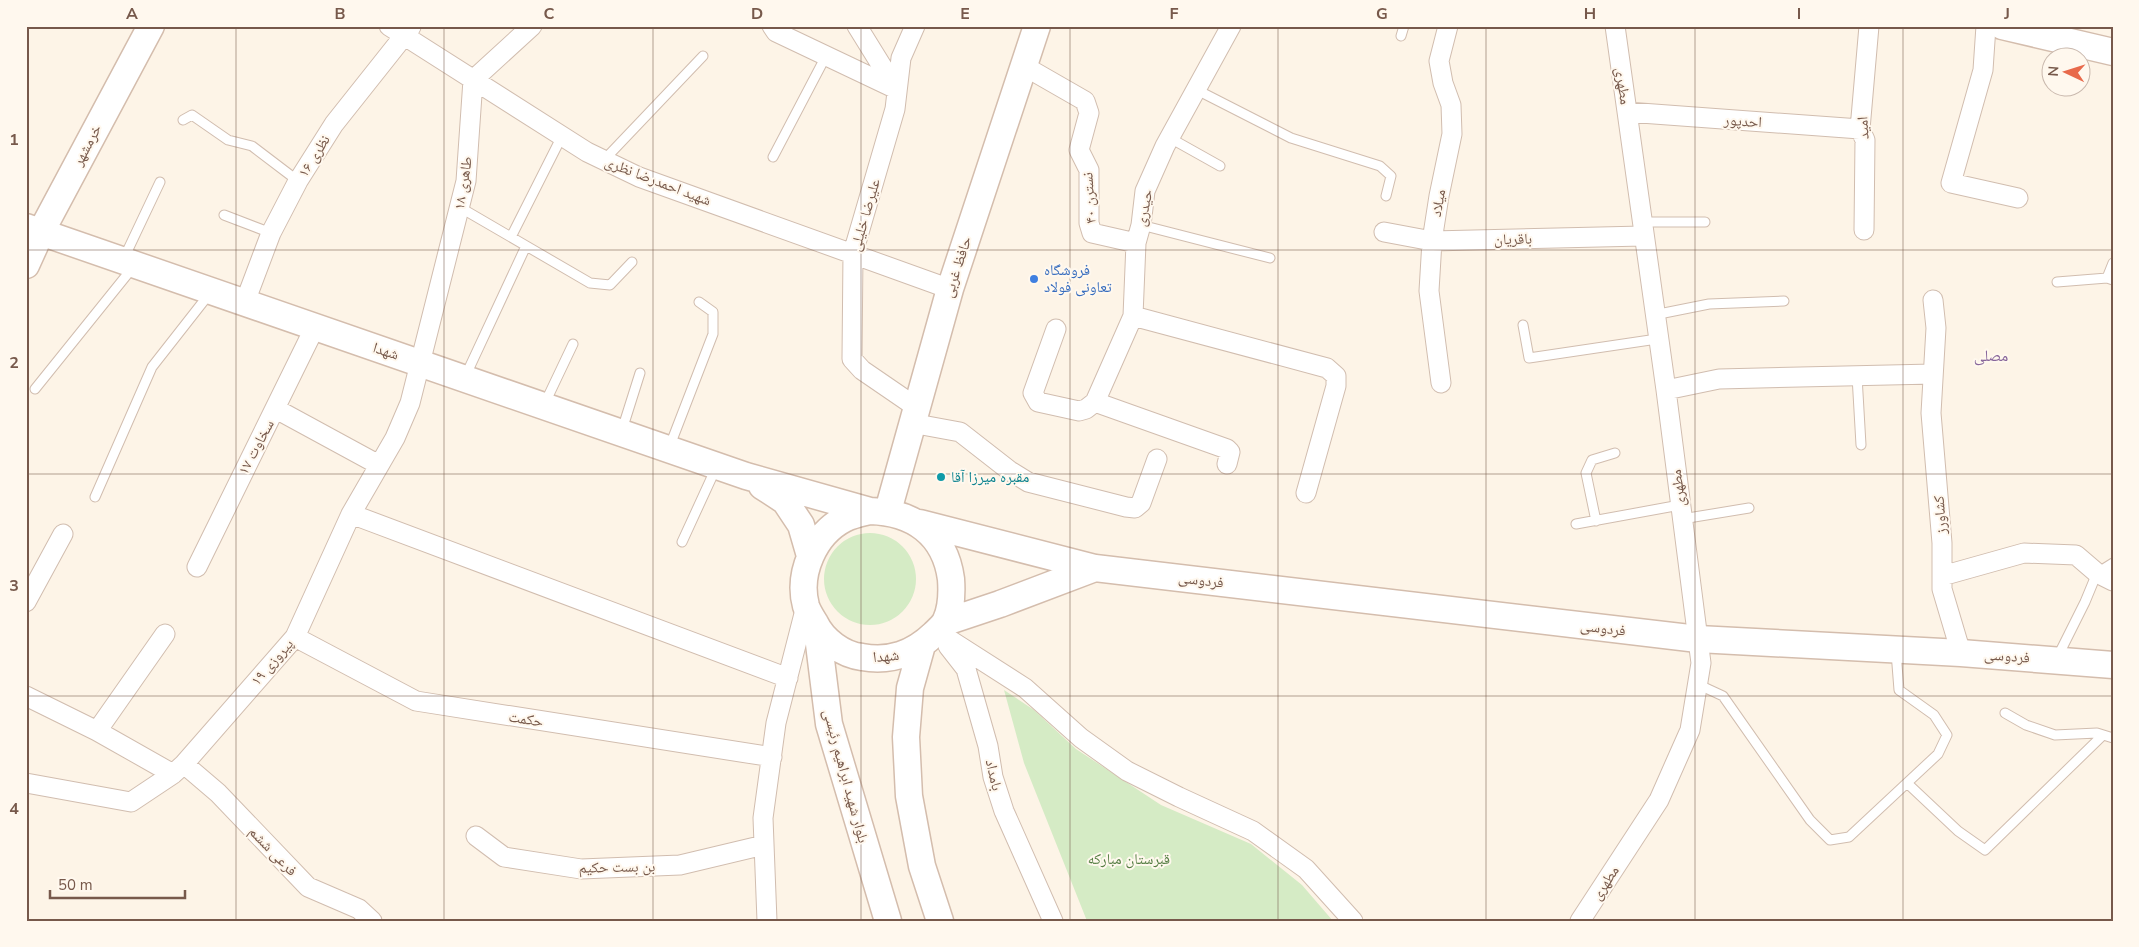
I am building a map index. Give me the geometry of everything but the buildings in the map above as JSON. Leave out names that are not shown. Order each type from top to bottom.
[{"type":"main road","name":"حافظ غربی","points":[[879,511],[914,415],[950,289],[1037,26]]},
{"type":"main road","points":[[2002,26],[2113,52]]},
{"type":"main road","name":"خرمشهر","points":[[26,265],[34,229],[142,30]]},
{"type":"main road","name":"شهدا","points":[[34,229],[746,476]]},
{"type":"main road","points":[[746,476],[904,516],[919,523],[938,541],[949,564],[952,590],[951,606],[935,633],[910,688],[906,737],[909,796],[922,866],[940,921]]},
{"type":"main road","points":[[746,476],[785,501],[801,525],[810,556]]},
{"type":"main road","points":[[812,617],[804,580],[810,556],[824,534],[845,518],[879,511]]},
{"type":"main road","name":"فردوسی","points":[[919,523],[1095,568],[1698,639],[1960,653],[2113,664]]},
{"type":"main road","name":"شهدا","points":[[812,617],[834,646],[855,656],[878,660],[886,659],[901,656],[935,633],[1000,604],[1095,568]]},
{"type":"main road","name":"بلوار شهید ابراهیم رئیسی","points":[[812,617],[829,724],[888,921]]},
{"type":"street","points":[[473,80],[532,26]]},
{"type":"street","points":[[772,26],[776,32],[896,89]]},
{"type":"street","name":"علیرضا خلیلی","points":[[914,415],[852,359],[853,253],[895,109],[901,58],[915,26]]},
{"type":"street","name":"حیدری","points":[[1095,402],[1133,316],[1136,243],[1141,224],[1145,192],[1170,138],[1231,26]]},
{"type":"street","name":"میلاد","points":[[1441,382],[1429,291],[1432,241],[1452,134],[1451,105],[1443,83],[1439,61],[1448,26]]},
{"type":"street","name":"مطهری","points":[[1580,921],[1659,800],[1690,730],[1701,663],[1666,390],[1615,26]]},
{"type":"street","name":"امید","points":[[1864,230],[1865,140],[1860,129],[1869,26]]},
{"type":"street","points":[[1986,26],[1983,70],[1952,183],[2018,198]]},
{"type":"street","points":[[859,27],[896,89]]},
{"type":"street","name":"شهید احمدرضا نظری","points":[[402,29],[473,80],[562,136],[639,177],[950,289]]},
{"type":"street","name":"نظری ۱۶","points":[[245,302],[272,233],[298,181],[334,124],[402,29]]},
{"type":"street","name":"نسترن ۴۰","points":[[1024,66],[1085,100],[1089,113],[1079,150],[1089,170],[1089,223],[1092,233],[1136,243]]},
{"type":"street","name":"طاهری ۱۸","points":[[420,362],[461,208],[466,181],[473,80]]},
{"type":"street","name":"احدپور","points":[[1627,112],[1860,129]]},
{"type":"street","name":"باقریان","points":[[1384,232],[1432,241],[1643,229]]},
{"type":"street","name":"کشاورز","points":[[1933,300],[1936,328],[1931,412],[1942,544],[1942,589],[1960,653]]},
{"type":"street","points":[[1133,316],[1327,368],[1336,376],[1336,386],[1306,493]]},
{"type":"street","name":"سخاوت ۱۷","points":[[197,567],[258,440],[276,409],[315,328]]},
{"type":"street","points":[[1056,329],[1033,394],[1038,402],[1079,411],[1086,409],[1095,402],[1227,449],[1230,452],[1227,464]]},
{"type":"street","name":"پیروزی ۱۹","points":[[26,783],[131,802],[179,769],[295,637],[351,514],[396,438],[410,403],[420,362]]},
{"type":"street","points":[[1666,390],[1719,379],[1933,374]]},
{"type":"street","points":[[276,409],[380,465]]},
{"type":"street","points":[[914,415],[960,432],[1010,471],[1028,482],[1135,508],[1141,503],[1157,459]]},
{"type":"street","points":[[351,514],[788,678]]},
{"type":"street","points":[[26,602],[64,534]]},
{"type":"street","points":[[1942,576],[2024,553],[2076,555],[2105,577]]},
{"type":"street","points":[[767,921],[763,818],[776,723],[788,678],[812,617]]},
{"type":"street","points":[[935,633],[1025,688],[1081,738],[1127,770],[1179,797],[1253,831],[1306,869],[1353,921]]},
{"type":"street","name":"بامداد","points":[[935,633],[966,669],[988,746],[993,777],[1004,811],[1053,921]]},
{"type":"street","points":[[97,730],[166,634]]},
{"type":"street","name":"حکمت","points":[[295,637],[416,702],[772,757]]},
{"type":"street","name":"فرعی ششم","points":[[26,696],[179,769],[218,793],[308,887],[359,909],[372,921]]},
{"type":"street","name":"بن بست حکیم","points":[[476,836],[504,857],[581,869],[680,865],[764,845]]},
{"type":"lane","points":[[1401,36],[1404,26]]},
{"type":"lane","points":[[604,160],[703,56]]},
{"type":"lane","points":[[773,157],[826,56]]},
{"type":"lane","points":[[1197,90],[1291,138],[1380,166],[1391,176],[1386,196]]},
{"type":"lane","points":[[183,120],[192,115],[228,140],[252,146],[298,181]]},
{"type":"lane","points":[[511,237],[562,136]]},
{"type":"lane","points":[[1170,138],[1220,166]]},
{"type":"lane","points":[[35,389],[130,262],[160,182]]},
{"type":"lane","points":[[461,208],[590,283],[610,285],[632,262]]},
{"type":"lane","points":[[224,215],[272,233]]},
{"type":"lane","points":[[1643,229],[1705,222]]},
{"type":"lane","points":[[1141,224],[1270,258]]},
{"type":"lane","points":[[463,379],[526,246]]},
{"type":"lane","points":[[2058,282],[2110,279],[2113,263]]},
{"type":"lane","points":[[95,497],[152,367],[211,291]]},
{"type":"lane","points":[[1654,314],[1709,304],[1784,301]]},
{"type":"lane","points":[[669,449],[713,334],[713,312],[698,302]]},
{"type":"lane","points":[[1523,325],[1529,358],[1658,339]]},
{"type":"lane","points":[[544,406],[573,344]]},
{"type":"lane","points":[[621,433],[640,373]]},
{"type":"lane","points":[[1857,376],[1861,445]]},
{"type":"lane","points":[[1596,520],[1586,473],[1592,460],[1615,453]]},
{"type":"lane","points":[[682,542],[717,466]]},
{"type":"lane","points":[[1576,524],[1596,520],[1681,512],[1749,508]]},
{"type":"lane","points":[[2055,660],[2085,602],[2105,577],[2113,562]]},
{"type":"lane","points":[[1698,684],[1723,696],[1799,805],[1830,840],[1849,836],[1938,754],[1947,735],[1934,715],[1899,690],[1896,650]]},
{"type":"lane","points":[[2005,713],[2026,724],[2055,735],[2097,733],[2113,738]]},
{"type":"lane","points":[[1907,783],[1958,831],[1985,850],[2103,735]]},
{"type":"green space","points":[[870,533],[887,537],[902,547],[912,562],[916,579],[912,596],[902,611],[887,621],[870,625],[853,621],[838,611],[828,596],[824,579],[828,562],[838,547],[853,537]]},
{"type":"green space","name":"قبرستان مبارکه","points":[[1004,690],[1034,710],[1076,749],[1161,805],[1251,844],[1302,885],[1333,921],[1087,921],[1024,763]]},
{"type":"place","name":"فروشگاه تعاونی فولاد","points":[[1034,279]]},
{"type":"place","name":"مقبره میرزا آقا","points":[[941,477]]},
{"type":"district","name":"مصلی","points":[[1991,355]]}]
